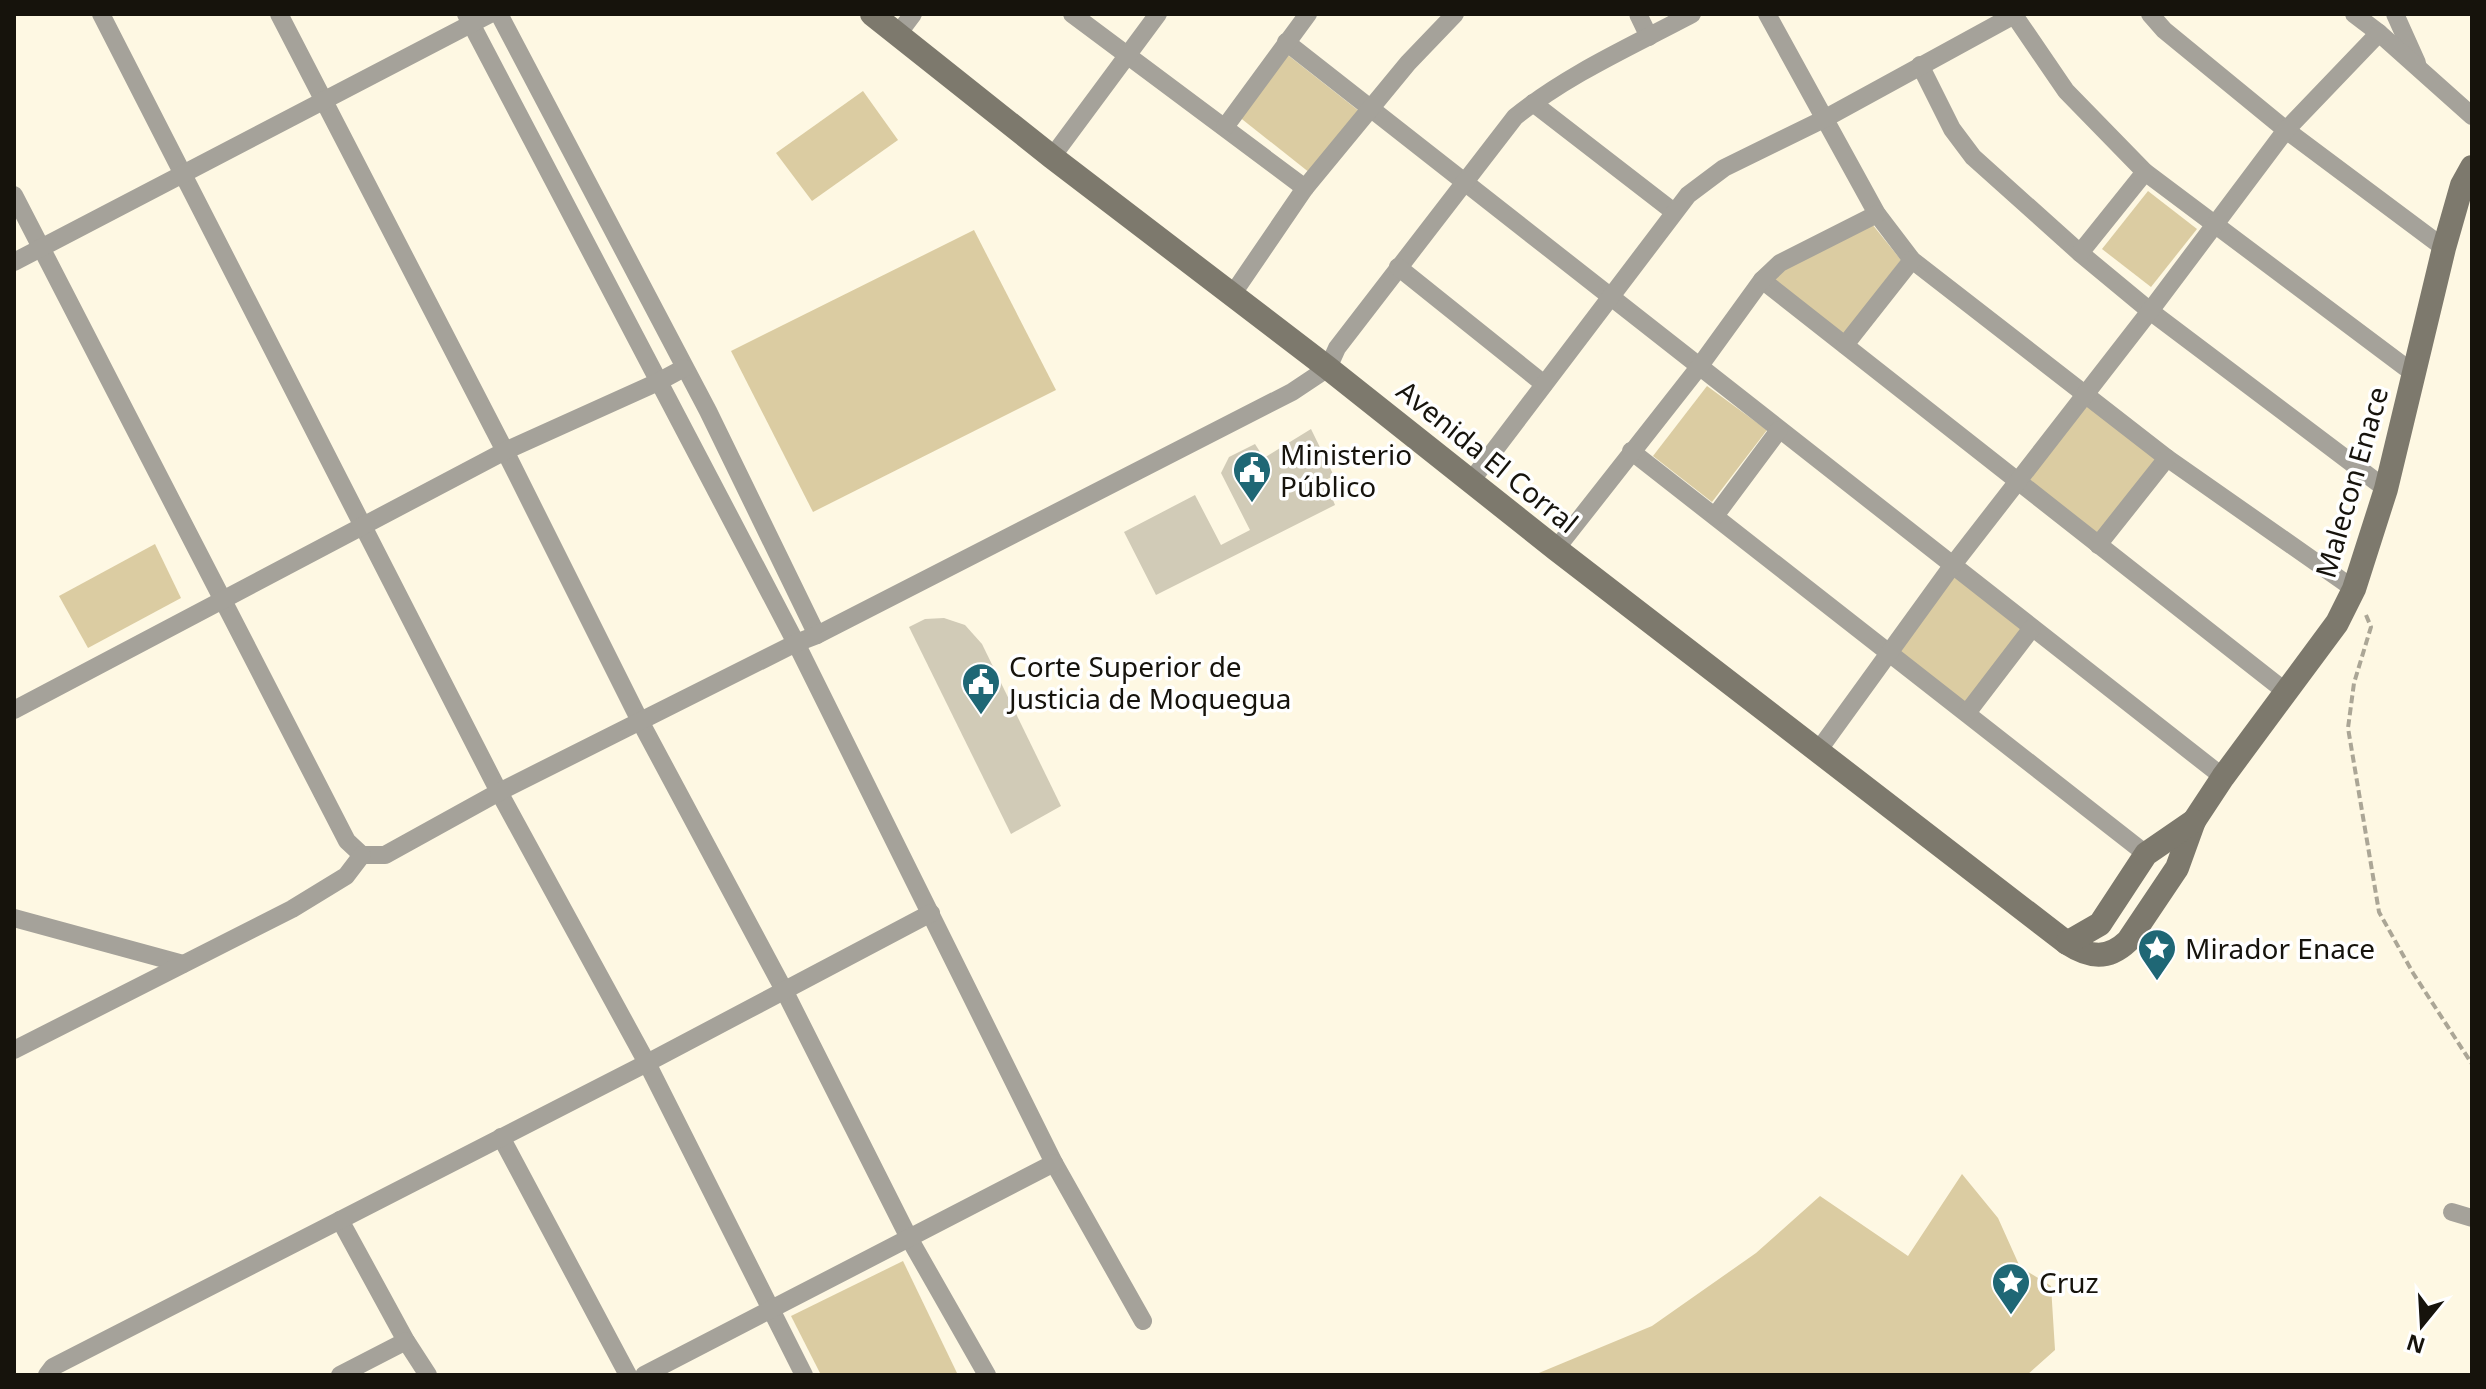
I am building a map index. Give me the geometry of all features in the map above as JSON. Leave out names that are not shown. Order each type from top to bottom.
[{"type":"street","points":[[101,14],[499,792],[647,1063],[804,1375]]},
{"type":"street","points":[[279,14],[505,451],[640,721],[784,990],[909,1238],[987,1375]]},
{"type":"street","points":[[14,262],[324,102],[468,19],[490,14]]},
{"type":"street","points":[[499,14],[684,368],[817,635]]},
{"type":"street","name":"Avenida El Corral","points":[[872,14],[1556,549],[2067,943]]},
{"type":"street","points":[[898,34],[913,14]]},
{"type":"street","points":[[1072,14],[1305,188]]},
{"type":"street","points":[[1052,157],[1158,14]]},
{"type":"street","points":[[1225,127],[1308,14]]},
{"type":"street","points":[[1232,295],[1305,188],[1431,36],[1455,14]]},
{"type":"street","points":[[1638,14],[1649,37]]},
{"type":"street","points":[[14,195],[347,841],[362,855],[385,855],[499,792],[817,635],[1292,392],[1328,368],[1337,348],[1515,117],[1533,103],[1692,14]]},
{"type":"street","points":[[1767,14],[1877,214],[1912,260],[2083,396],[2354,589]]},
{"type":"street","points":[[2150,14],[2164,30],[2286,130],[2444,248]]},
{"type":"street","points":[[2354,14],[2419,66],[2472,116]]},
{"type":"street","points":[[2395,14],[2419,66]]},
{"type":"street","points":[[1471,481],[1688,195],[1724,168],[1824,119],[2015,15],[2066,91],[2145,172],[2413,373]]},
{"type":"street","points":[[468,19],[796,643],[1054,1163],[1143,1321]]},
{"type":"street","points":[[1818,751],[1952,566],[2286,130],[2379,33]]},
{"type":"street","points":[[1286,42],[2223,777]]},
{"type":"street","points":[[1920,65],[1952,129],[1973,157],[2150,311],[2386,489]]},
{"type":"street","points":[[1533,103],[1674,212]]},
{"type":"street","name":"Malecon Enace","points":[[2194,821],[2146,854],[2100,924],[2067,943],[2095,956],[2119,950],[2128,941],[2177,868],[2194,821],[2337,623],[2354,589],[2386,489],[2444,248],[2462,185],[2472,167]]},
{"type":"street","points":[[2080,253],[2145,172]]},
{"type":"street","points":[[1556,549],[1699,367],[1762,280],[1780,263],[1877,214]]},
{"type":"street","points":[[1845,345],[1912,260]]},
{"type":"street","points":[[1398,267],[1544,384]]},
{"type":"street","points":[[1762,280],[2286,692]]},
{"type":"street","points":[[14,710],[505,451],[684,368]]},
{"type":"street","points":[[1715,516],[1779,430]]},
{"type":"street","points":[[1631,451],[2146,854]]},
{"type":"street","points":[[2098,545],[2167,458]]},
{"type":"street","points":[[1967,713],[2032,628]]},
{"type":"street","points":[[14,1050],[292,909],[346,876],[362,855]]},
{"type":"street","points":[[47,1375],[53,1367],[647,1063],[931,913]]},
{"type":"street","points":[[14,918],[183,964]]},
{"type":"street","points":[[501,1137],[628,1375]]},
{"type":"street","points":[[644,1375],[1054,1163]]},
{"type":"street","points":[[2452,1212],[2472,1218]]},
{"type":"street","points":[[340,1220],[428,1375]]},
{"type":"street","points":[[340,1375],[406,1341]]},
{"type":"path","points":[[2354,589],[2371,627],[2354,683],[2348,728],[2379,912],[2413,973],[2472,1064]]},
{"type":"shaded area","points":[[1284,52],[1359,111],[1310,173],[1238,116]]},
{"type":"shaded area","points":[[863,91],[898,140],[812,201],[776,153]]},
{"type":"shaded area","points":[[2148,191],[2197,229],[2151,287],[2102,249]]},
{"type":"shaded area","points":[[1872,224],[1901,260],[1842,337],[1770,280],[1779,272]]},
{"type":"shaded area","points":[[974,230],[1056,390],[813,512],[731,351]]},
{"type":"shaded area","points":[[1707,386],[1767,430],[1712,502],[1653,456]]},
{"type":"shaded area","points":[[2084,403],[2158,458],[2097,536],[2026,482]]},
{"type":"shaded area","points":[[155,544],[181,598],[88,648],[59,596]]},
{"type":"shaded area","points":[[1953,574],[2025,628],[1965,704],[1897,650]]},
{"type":"shaded area","points":[[1962,1174],[1998,1218],[2020,1267],[2051,1286],[2055,1350],[2027,1375],[1534,1375],[1652,1326],[1756,1253],[1820,1196],[1908,1256]]},
{"type":"shaded area","points":[[903,1261],[957,1373],[821,1375],[791,1316]]},
{"type":"building","points":[[1311,429],[1334,476],[1325,480],[1335,505],[1156,595],[1124,532],[1195,495],[1221,545],[1250,530],[1221,473],[1229,457],[1255,444],[1264,458]]},
{"type":"building","points":[[944,618],[965,625],[982,644],[1061,806],[1011,834],[909,627],[925,619]]},
{"type":"place","name":"Ministerio Público","points":[[1252,504]]},
{"type":"place","name":"Corte Superior de Justicia de Moquegua","points":[[981,716]]},
{"type":"place","name":"Mirador Enace","points":[[2157,982]]},
{"type":"place","name":"Cruz","points":[[2011,1316]]}]
